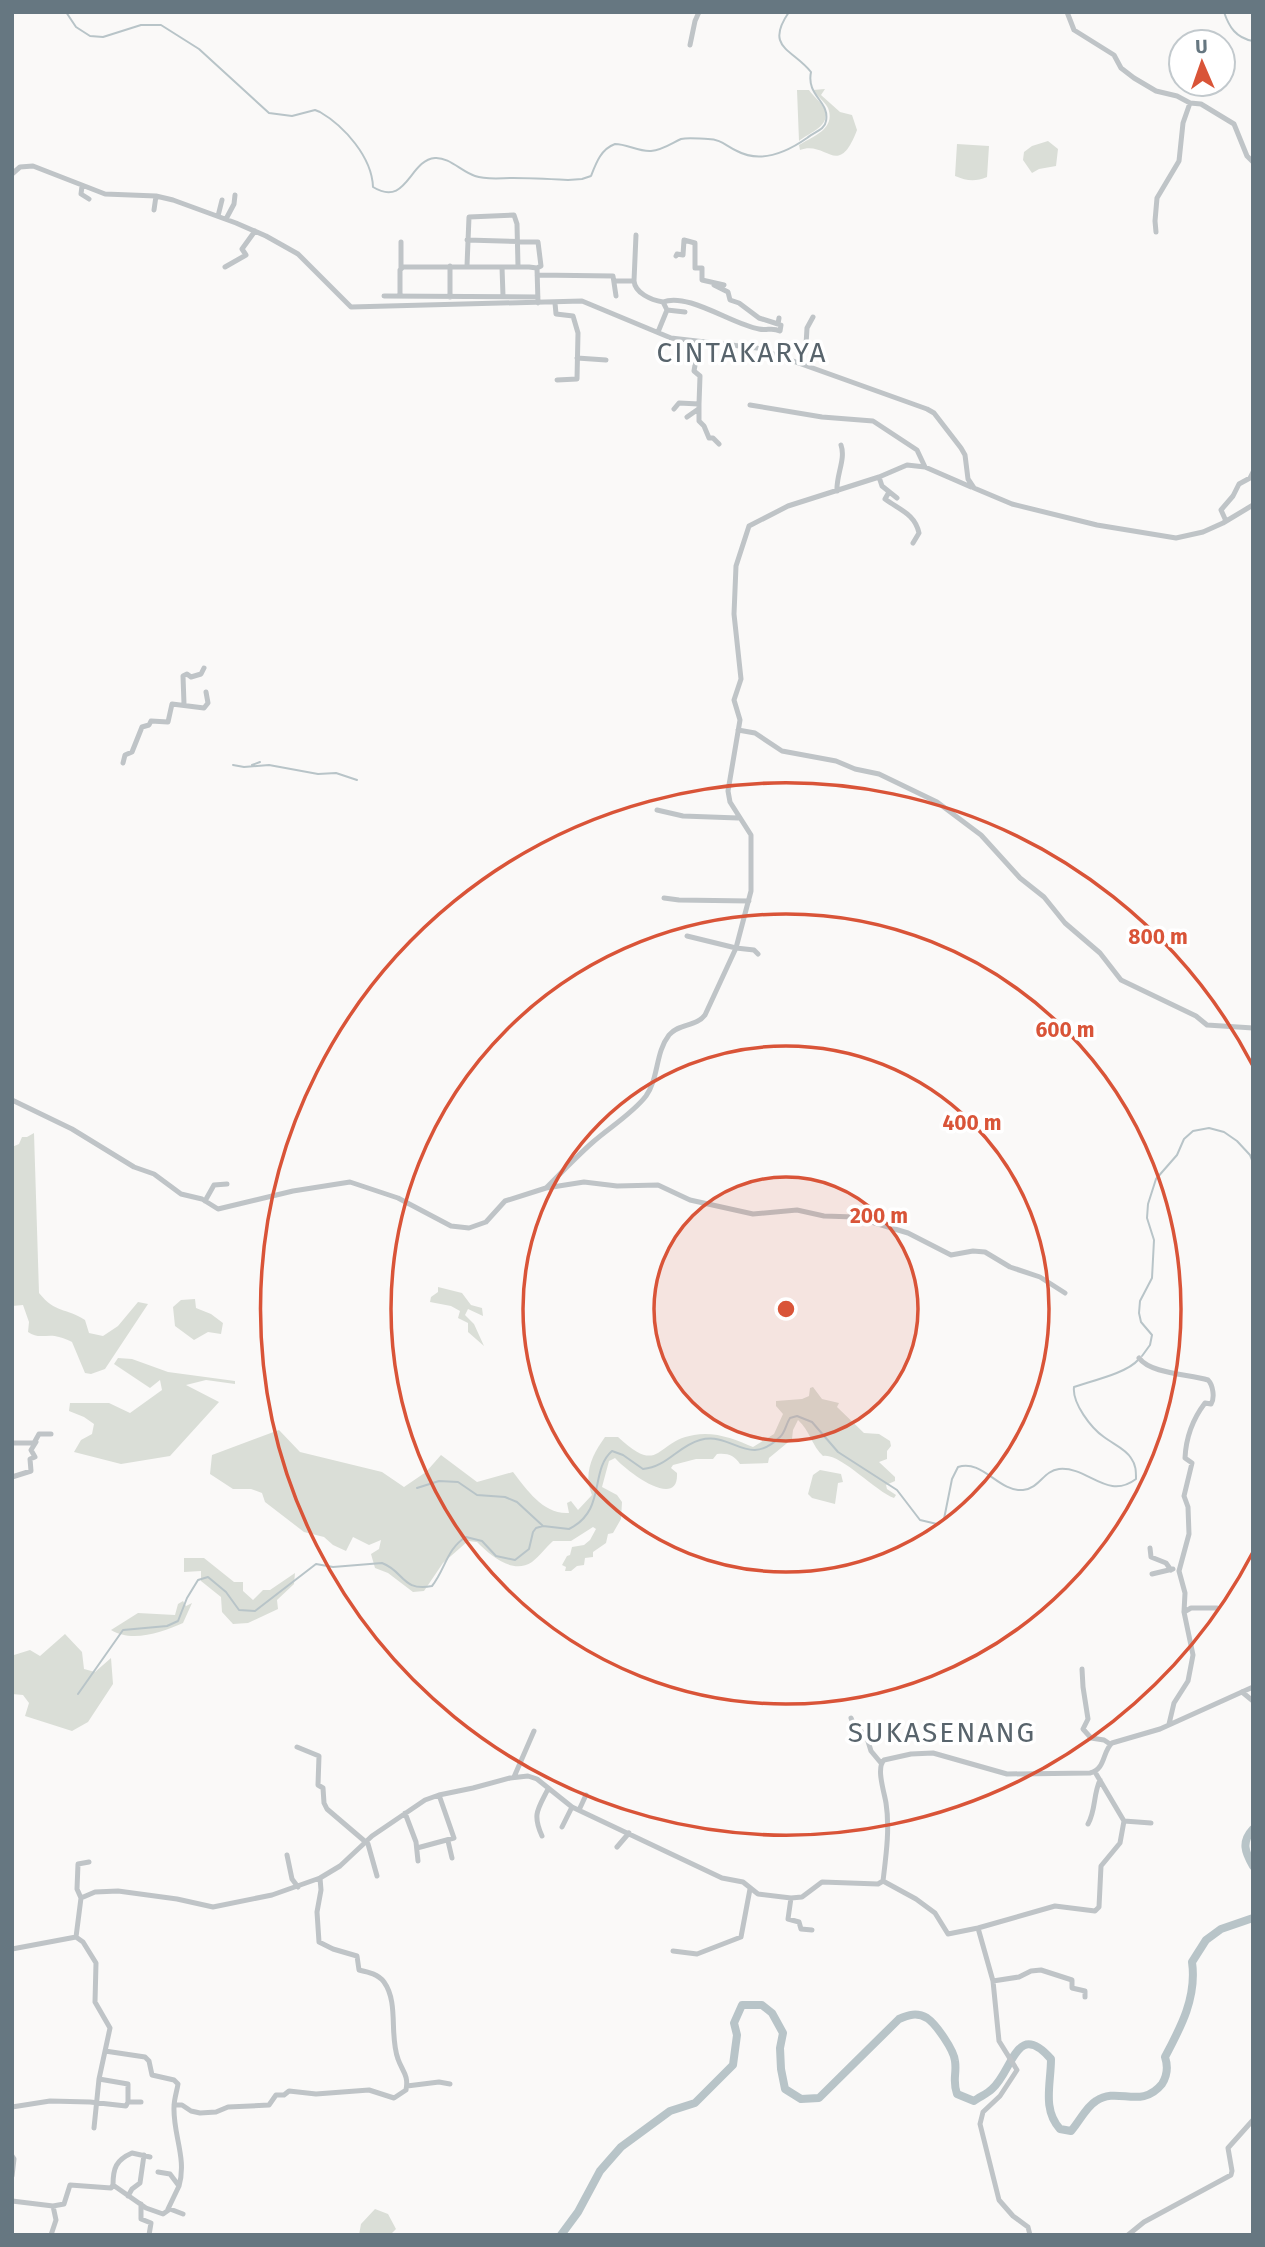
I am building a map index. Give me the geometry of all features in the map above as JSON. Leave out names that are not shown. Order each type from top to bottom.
[{"type":"street","points":[[690,45],[699,12]]},
{"type":"street","points":[[1067,12],[1072,28],[1114,55],[1123,71],[1156,91],[1201,104],[1234,124],[1247,156],[1253,162]]},
{"type":"street","points":[[1156,232],[1157,198],[1179,161],[1183,123],[1190,103]]},
{"type":"street","points":[[12,174],[20,167],[33,166],[108,194],[156,196],[226,219],[298,254],[320,273],[351,307],[538,300]]},
{"type":"street","points":[[82,186],[81,194],[89,199]]},
{"type":"street","points":[[226,219],[234,204],[235,195]]},
{"type":"street","points":[[154,209],[156,196]]},
{"type":"street","points":[[218,216],[222,200]]},
{"type":"street","points":[[467,265],[467,220],[471,216],[514,215],[517,217],[518,266]]},
{"type":"street","points":[[225,267],[246,256],[243,249],[254,231]]},
{"type":"street","points":[[636,235],[634,281],[638,292],[663,302],[672,299],[699,307],[761,330],[774,328],[780,331],[779,321],[759,318],[739,303],[730,300],[728,292],[702,280],[702,268],[695,268],[695,243],[684,240],[683,255],[676,256]]},
{"type":"street","points":[[467,240],[539,243],[541,266],[537,268],[538,300]]},
{"type":"street","points":[[400,296],[401,242]]},
{"type":"street","points":[[401,268],[467,265],[537,268]]},
{"type":"street","points":[[450,266],[450,297]]},
{"type":"street","points":[[502,267],[503,296]]},
{"type":"street","points":[[537,275],[612,276],[616,281],[616,296]]},
{"type":"street","points":[[616,281],[634,281]]},
{"type":"street","points":[[713,284],[724,285]]},
{"type":"street","points":[[384,296],[503,296],[555,303],[585,302],[671,338],[757,348],[931,411],[963,452],[968,479],[974,488]]},
{"type":"street","points":[[663,302],[667,310]]},
{"type":"street","points":[[555,303],[556,314],[573,317],[578,333],[577,379],[558,380]]},
{"type":"street","points":[[667,310],[685,312]]},
{"type":"street","points":[[657,332],[667,310]]},
{"type":"street","points":[[800,363],[806,345],[807,328],[813,317]]},
{"type":"street","points":[[699,342],[694,371],[700,376],[699,421],[709,438],[719,444]]},
{"type":"street","points":[[577,358],[606,360]]},
{"type":"street","points":[[674,409],[679,403],[699,406]]},
{"type":"street","points":[[750,404],[822,418],[873,421],[918,450],[925,467]]},
{"type":"street","points":[[687,417],[696,413],[699,406]]},
{"type":"street","points":[[837,491],[836,480],[843,454],[841,444]]},
{"type":"street","points":[[546,1188],[645,1097],[652,1085],[668,1036],[680,1027],[703,1019],[736,948],[752,885],[751,835],[738,818],[728,791],[739,717],[734,700],[741,679],[734,614],[736,572],[748,528],[758,520],[788,506],[879,477],[907,465],[925,467],[1012,504],[1160,537],[1184,537],[1226,522],[1253,505]]},
{"type":"street","points":[[1226,522],[1221,510],[1223,506],[1233,496],[1239,484],[1250,478],[1253,472]]},
{"type":"street","points":[[879,477],[882,486],[897,498]]},
{"type":"street","points":[[889,492],[886,499],[906,512],[916,524],[919,531],[913,543]]},
{"type":"street","points":[[184,704],[183,676],[202,674],[204,668]]},
{"type":"street","points":[[124,763],[125,755],[132,752],[142,727],[149,725],[151,721],[168,722],[170,705],[184,704],[204,708],[208,704],[206,691]]},
{"type":"street","points":[[738,730],[755,733],[782,751],[836,761],[878,774],[937,802],[981,835],[1020,878],[1044,897],[1065,923],[1100,953],[1121,980],[1209,1025],[1253,1028]]},
{"type":"street","points":[[657,810],[683,816],[738,818]]},
{"type":"street","points":[[664,898],[749,901]]},
{"type":"street","points":[[687,936],[754,950],[758,954]]},
{"type":"street","points":[[12,1100],[152,1173],[181,1194],[205,1201],[214,1208],[223,1209],[293,1191],[350,1182],[398,1198],[451,1226],[469,1228],[486,1222],[505,1201],[546,1188],[584,1182],[617,1186],[658,1185],[690,1199],[753,1214],[791,1210],[855,1217],[908,1233],[951,1255],[985,1252],[1010,1267],[1040,1277],[1065,1293]]},
{"type":"street","points":[[205,1201],[214,1185],[227,1184]]},
{"type":"street","points":[[1141,1361],[1169,1373],[1205,1379],[1212,1387],[1212,1403],[1204,1405],[1187,1436],[1185,1458],[1192,1463],[1184,1496],[1188,1507],[1189,1532],[1180,1567],[1193,1655],[1189,1675],[1174,1703],[1169,1724]]},
{"type":"street","points":[[12,1477],[31,1471],[30,1459],[35,1456],[31,1450],[39,1434],[51,1434]]},
{"type":"street","points":[[12,1443],[36,1442]]},
{"type":"street","points":[[1150,1548],[1151,1557],[1166,1563],[1171,1570]]},
{"type":"street","points":[[1152,1574],[1180,1567]]},
{"type":"street","points":[[1185,1611],[1191,1608],[1217,1608]]},
{"type":"street","points":[[1082,1669],[1088,1719],[1083,1729],[1091,1738],[1110,1744]]},
{"type":"street","points":[[1110,1744],[1160,1729],[1253,1687]]},
{"type":"street","points":[[1242,1692],[1253,1701]]},
{"type":"street","points":[[851,1718],[867,1738],[871,1751],[881,1763],[887,1818],[883,1881]]},
{"type":"street","points":[[514,1777],[534,1731]]},
{"type":"street","points":[[881,1763],[887,1759],[933,1753],[1007,1774],[1095,1772],[1104,1761],[1110,1744]]},
{"type":"street","points":[[297,1747],[320,1756],[318,1785],[323,1788],[325,1805],[366,1842],[377,1877]]},
{"type":"street","points":[[81,1898],[95,1892],[118,1891],[177,1899],[214,1908],[272,1895],[320,1878],[340,1866],[366,1842],[405,1813],[439,1795],[514,1777],[533,1777],[579,1811],[722,1878],[743,1882],[758,1894],[802,1897],[822,1882],[875,1884],[883,1881],[935,1913],[947,1934],[1055,1906],[1093,1912],[1097,1910],[1101,1866],[1120,1843],[1124,1821],[1095,1772]]},
{"type":"street","points":[[1088,1824],[1093,1815],[1095,1793],[1100,1780]]},
{"type":"street","points":[[542,1836],[535,1815],[548,1788]]},
{"type":"street","points":[[417,1848],[454,1837],[439,1795]]},
{"type":"street","points":[[579,1811],[586,1795]]},
{"type":"street","points":[[562,1827],[572,1807]]},
{"type":"street","points":[[405,1813],[417,1848],[418,1861]]},
{"type":"street","points":[[1124,1821],[1151,1823]]},
{"type":"street","points":[[617,1847],[629,1833]]},
{"type":"street","points":[[447,1841],[452,1858]]},
{"type":"street","points":[[287,1854],[292,1879],[298,1887]]},
{"type":"street","points":[[76,1937],[81,1898],[77,1889],[78,1864],[89,1862]]},
{"type":"street","points":[[174,2105],[182,2105],[196,2113],[208,2113],[228,2107],[269,2105],[275,2095],[284,2095],[289,2091],[316,2094],[369,2090],[394,2098],[401,2095],[407,2086],[405,2070],[397,2055],[391,1998],[383,1982],[374,1974],[359,1970],[357,1956],[341,1952],[319,1941],[317,1912],[321,1891],[320,1878]]},
{"type":"street","points":[[673,1951],[698,1954],[741,1937],[750,1889]]},
{"type":"street","points":[[791,1898],[788,1919],[799,1922],[801,1929],[812,1930]]},
{"type":"street","points":[[978,1928],[993,1981],[999,2041],[1017,2067],[1003,2091],[983,2112],[980,2129],[999,2200],[1013,2216],[1028,2227],[1030,2235]]},
{"type":"street","points":[[12,1949],[76,1937],[83,1942],[97,1965],[95,2002],[110,2028],[99,2079],[94,2129]]},
{"type":"street","points":[[993,1981],[1019,1977],[1031,1970],[1045,1970],[1073,1980],[1072,1988],[1085,1991],[1085,1997]]},
{"type":"street","points":[[105,2051],[145,2057],[149,2061],[152,2075],[174,2080],[178,2086],[174,2105],[178,2146],[183,2164],[179,2186],[164,2214],[141,2204],[113,2185]]},
{"type":"street","points":[[12,2107],[50,2101],[123,2107],[128,2102],[129,2085],[99,2079]]},
{"type":"street","points":[[407,2086],[439,2082],[450,2084]]},
{"type":"street","points":[[128,2102],[141,2102]]},
{"type":"street","points":[[1128,2235],[1144,2222],[1231,2175],[1228,2148],[1253,2120]]},
{"type":"street","points":[[113,2185],[113,2169],[119,2160],[132,2153],[147,2156],[140,2183],[128,2196]]},
{"type":"street","points":[[12,2156],[12,2176]]},
{"type":"street","points":[[158,2172],[170,2174],[179,2186]]},
{"type":"street","points":[[12,2202],[53,2206],[64,2204],[71,2184],[107,2188],[113,2185]]},
{"type":"street","points":[[141,2204],[141,2219],[151,2223],[149,2235]]},
{"type":"street","points":[[51,2235],[56,2220],[53,2206]]},
{"type":"street","points":[[168,2209],[183,2214]]},
{"type":"shaded area","points":[[825,89],[821,95],[840,112],[852,115],[857,130],[850,145],[838,156],[809,148],[800,150],[799,145],[822,131],[829,121],[828,108],[813,90]]},
{"type":"shaded area","points":[[797,90],[809,90],[826,114],[823,124],[799,141]]},
{"type":"shaded area","points":[[1048,141],[1058,149],[1056,166],[1032,173],[1023,160],[1024,152],[1032,146]]},
{"type":"shaded area","points":[[957,144],[989,146],[987,177],[971,180],[955,176]]},
{"type":"shaded area","points":[[34,1133],[39,1293],[56,1307],[85,1320],[89,1333],[103,1336],[118,1326],[138,1302],[148,1304],[105,1369],[91,1374],[85,1373],[72,1342],[55,1336],[36,1336],[28,1332],[29,1322],[23,1305],[12,1306],[12,1147],[19,1144],[22,1137]]},
{"type":"shaded area","points":[[438,1287],[462,1293],[471,1305],[482,1308],[483,1316],[468,1309],[465,1315],[474,1324],[484,1346],[468,1332],[468,1323],[458,1318],[460,1311],[451,1306],[430,1302],[431,1297],[438,1292]]},
{"type":"shaded area","points":[[195,1299],[196,1308],[223,1323],[221,1334],[208,1332],[194,1340],[175,1326],[173,1307],[181,1300]]},
{"type":"shaded area","points":[[118,1358],[132,1359],[168,1372],[235,1381],[235,1384],[206,1380],[186,1385],[219,1402],[170,1456],[121,1464],[74,1452],[81,1440],[92,1434],[94,1424],[69,1411],[70,1403],[109,1403],[130,1413],[162,1390],[160,1380],[150,1388],[114,1364]]},
{"type":"shaded area","points":[[813,1387],[822,1399],[839,1403],[837,1407],[864,1433],[879,1434],[890,1441],[887,1459],[879,1462],[895,1477],[895,1481],[886,1485],[887,1489],[896,1495],[894,1498],[838,1460],[823,1456],[798,1420],[792,1439],[769,1458],[768,1463],[740,1464],[733,1457],[717,1454],[713,1459],[696,1459],[673,1465],[671,1468],[677,1473],[675,1484],[669,1489],[639,1478],[615,1458],[609,1461],[602,1487],[617,1495],[622,1502],[621,1519],[613,1533],[608,1534],[606,1543],[593,1552],[593,1557],[585,1558],[584,1565],[571,1571],[565,1571],[566,1567],[562,1565],[570,1555],[572,1547],[584,1545],[590,1540],[596,1529],[593,1527],[571,1541],[553,1541],[535,1560],[517,1566],[502,1562],[477,1542],[468,1541],[443,1563],[424,1591],[413,1592],[388,1573],[375,1568],[371,1554],[379,1549],[381,1540],[369,1545],[353,1537],[346,1551],[324,1537],[304,1532],[265,1502],[262,1493],[251,1489],[233,1489],[210,1474],[212,1455],[279,1430],[300,1452],[382,1472],[404,1487],[426,1472],[441,1455],[477,1482],[513,1472],[544,1506],[560,1513],[569,1513],[567,1503],[571,1501],[578,1510],[592,1495],[588,1480],[590,1465],[605,1437],[618,1437],[632,1449],[651,1456],[681,1438],[702,1434],[724,1436],[753,1447],[774,1434],[783,1414],[776,1406],[776,1401],[802,1399],[809,1396],[810,1388]]},
{"type":"shaded area","points":[[820,1470],[841,1474],[843,1482],[838,1483],[835,1504],[812,1498],[808,1494],[813,1475]]},
{"type":"shaded area","points":[[184,1558],[204,1558],[234,1582],[243,1582],[243,1591],[253,1600],[263,1590],[270,1590],[295,1573],[294,1584],[277,1600],[278,1609],[248,1623],[233,1624],[222,1612],[221,1597],[201,1581],[201,1571],[184,1572]]},
{"type":"shaded area","points":[[183,1601],[186,1606],[192,1603],[183,1623],[157,1633],[138,1636],[119,1634],[111,1630],[138,1613],[175,1615],[178,1604]]},
{"type":"shaded area","points":[[65,1634],[82,1652],[84,1669],[95,1672],[111,1658],[113,1684],[88,1722],[72,1731],[25,1716],[29,1703],[23,1695],[12,1694],[12,1653],[14,1655],[30,1650],[40,1656]]},
{"type":"shaded area","points":[[375,2209],[388,2214],[396,2229],[390,2235],[359,2235],[361,2224]]},
{"type":"waterway","points":[[66,12],[76,27],[90,36],[103,37],[141,25],[161,25],[199,49],[269,113],[292,116],[315,110],[320,112],[347,134],[368,165],[373,187],[384,192],[401,188],[419,166],[435,158],[484,178],[568,180],[591,176],[597,161],[615,144],[651,151],[681,139],[694,138],[716,140],[746,155],[764,156],[782,152],[819,131],[826,121],[825,108],[812,87],[811,72],[780,41],[779,33],[789,12]]},
{"type":"waterway","points":[[1224,12],[1234,31],[1253,41]]},
{"type":"waterway","points":[[252,765],[260,762]]},
{"type":"waterway","points":[[233,765],[269,765],[318,774],[336,773],[357,780]]},
{"type":"waterway","points":[[1142,1356],[1150,1345],[1152,1335],[1141,1322],[1139,1313],[1140,1301],[1152,1278],[1154,1240],[1147,1218],[1148,1204],[1156,1179],[1177,1155],[1184,1139],[1193,1131],[1209,1128],[1224,1132],[1237,1141],[1250,1155],[1253,1163]]},
{"type":"waterway","points":[[78,1694],[123,1630],[167,1626],[178,1621],[198,1580],[208,1577],[226,1592],[239,1610],[255,1611],[316,1564],[333,1567],[382,1563],[409,1583],[422,1587],[432,1586],[454,1547],[466,1537],[482,1541],[496,1556],[515,1560],[529,1549],[536,1528],[543,1526],[569,1529],[581,1521],[589,1512],[601,1469],[612,1451],[643,1469],[666,1461],[700,1440],[722,1440],[749,1450],[758,1450],[780,1437],[790,1418],[797,1416],[812,1422],[838,1452],[897,1490],[920,1520],[937,1524],[944,1519],[952,1479],[958,1467],[975,1468],[1006,1486],[1023,1490],[1029,1489],[1049,1473],[1059,1469],[1079,1472],[1107,1485],[1126,1485],[1136,1479],[1133,1461],[1088,1421],[1076,1400],[1074,1387],[1117,1373],[1138,1360]]},
{"type":"waterway","points":[[417,1488],[439,1481],[458,1482],[477,1495],[505,1497],[517,1502],[543,1526]]},
{"type":"waterway","points":[[1253,1829],[1246,1843],[1253,1866]]},
{"type":"waterway","points":[[561,2235],[578,2212],[600,2171],[621,2147],[670,2111],[695,2103],[733,2065],[737,2035],[734,2023],[742,2005],[762,2005],[772,2013],[783,2033],[780,2048],[785,2089],[801,2099],[819,2098],[899,2019],[916,2015],[927,2018],[944,2038],[955,2061],[957,2094],[974,2101],[999,2081],[1022,2046],[1030,2044],[1039,2048],[1051,2059],[1049,2105],[1054,2121],[1060,2129],[1071,2131],[1096,2101],[1113,2096],[1146,2096],[1162,2084],[1166,2071],[1165,2057],[1190,2000],[1192,1962],[1206,1940],[1221,1929],[1253,1918]]},
{"type":"district","name":"CINTAKARYA","points":[[742,352]]},
{"type":"district","name":"SUKASENANG","points":[[942,1732]]}]
